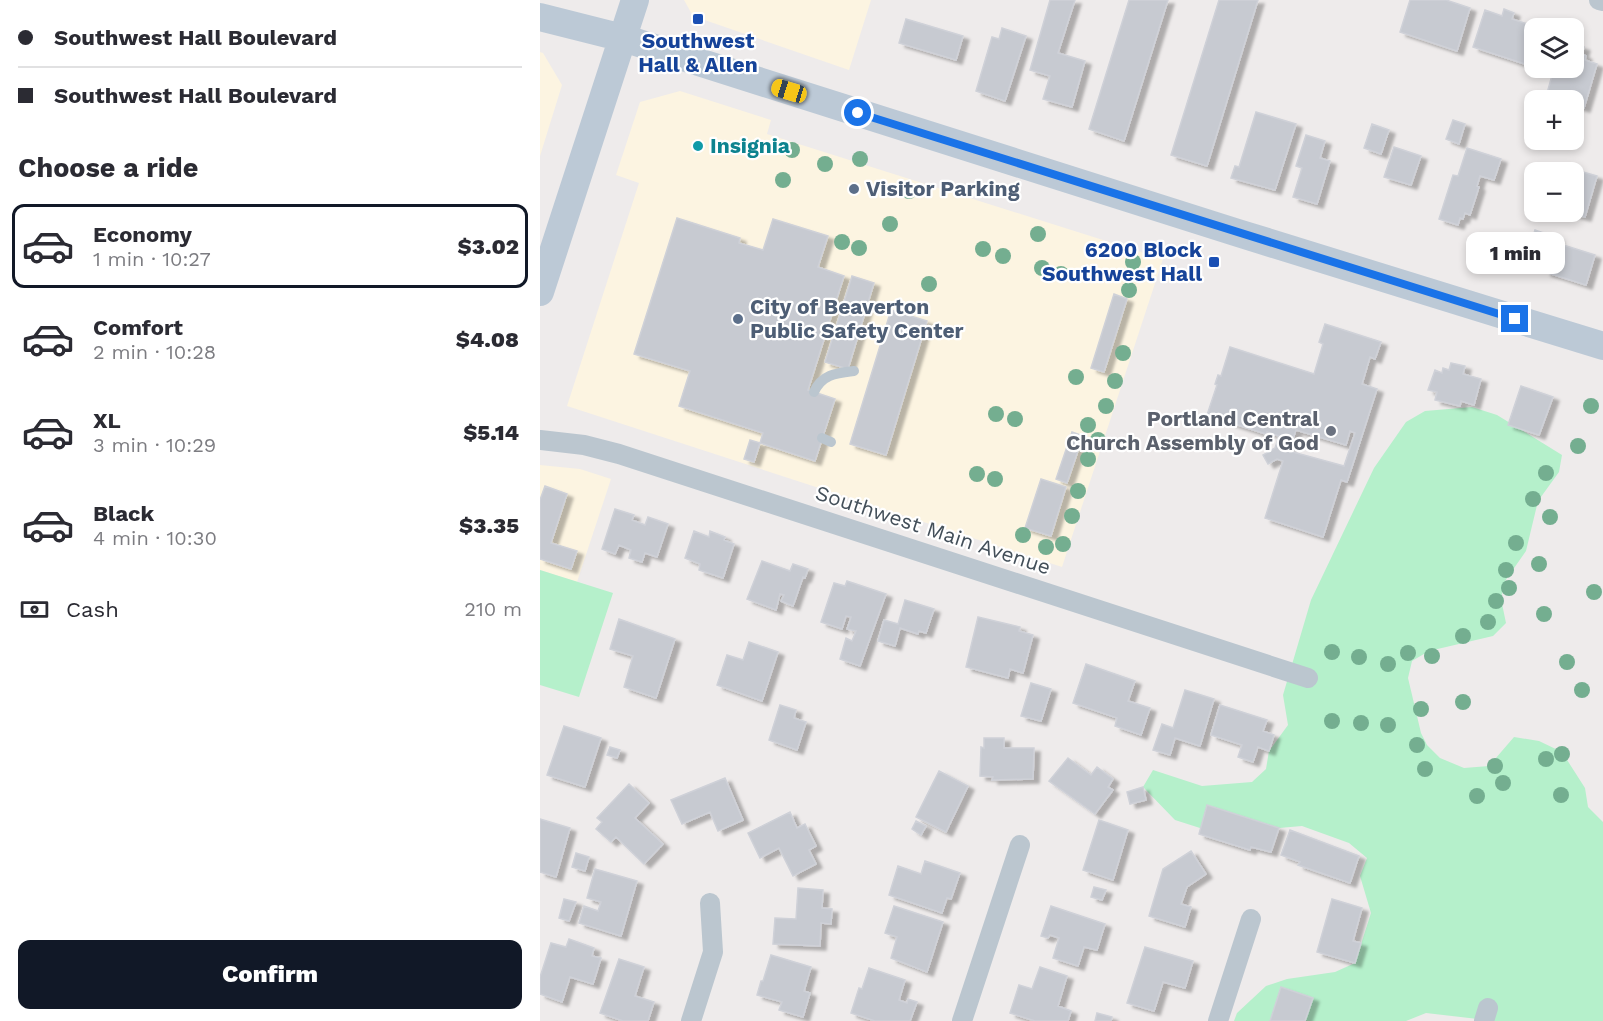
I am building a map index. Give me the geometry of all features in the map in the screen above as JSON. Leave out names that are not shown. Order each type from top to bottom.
[{"type":"main road","points":[[540,292],[634,0]]},
{"type":"main road","points":[[540,17],[623,38],[1248,237],[1603,346]]},
{"type":"street","name":"Southwest Main Avenue","points":[[540,440],[584,445],[619,454],[1308,678]]},
{"type":"street","points":[[962,1021],[1020,845]]},
{"type":"street","points":[[691,1021],[713,952],[710,903]]},
{"type":"street","points":[[1218,1021],[1251,919]]},
{"type":"lane","points":[[814,392],[820,382],[828,376],[854,371]]},
{"type":"shaded area","points":[[684,0],[871,0],[849,70],[693,16]]},
{"type":"shaded area","points":[[540,52],[543,53],[562,85],[540,156]]},
{"type":"shaded area","points":[[680,91],[771,120],[767,134],[1163,259],[1062,567],[567,406],[639,183],[616,175],[640,102]]},
{"type":"shaded area","points":[[540,465],[580,469],[611,479],[577,582],[540,570]]},
{"type":"green space","points":[[1472,407],[1497,415],[1562,455],[1559,472],[1538,501],[1526,551],[1505,581],[1501,599],[1506,623],[1493,636],[1429,651],[1412,661],[1408,678],[1421,733],[1427,745],[1440,758],[1464,768],[1489,766],[1514,737],[1539,741],[1562,752],[1585,788],[1588,807],[1603,822],[1603,1021],[1495,1021],[1426,1013],[1406,1021],[1234,1021],[1237,1013],[1266,986],[1287,979],[1335,972],[1355,963],[1371,913],[1360,876],[1367,858],[1349,843],[1302,826],[1279,828],[1268,825],[1224,835],[1200,828],[1175,820],[1143,787],[1153,770],[1202,786],[1252,782],[1266,769],[1269,751],[1288,725],[1283,695],[1311,600],[1374,468],[1406,422],[1425,411]]},
{"type":"green space","points":[[540,570],[613,593],[579,697],[540,685]]},
{"type":"building","points":[[1050,0],[1075,0],[1058,53],[1085,61],[1072,107],[1043,99],[1050,76],[1030,70]]},
{"type":"building","points":[[1129,0],[1168,0],[1124,141],[1089,129]]},
{"type":"building","points":[[1219,0],[1258,0],[1207,166],[1171,155]]},
{"type":"building","points":[[1410,0],[1446,0],[1470,8],[1457,51],[1400,32]]},
{"type":"building","points":[[1504,9],[1514,13],[1512,19],[1524,23],[1524,64],[1473,47],[1485,10],[1502,16]]},
{"type":"building","points":[[906,19],[963,36],[956,60],[899,43]]},
{"type":"building","points":[[1002,28],[1026,36],[1005,101],[976,91],[992,37],[999,39]]},
{"type":"building","points":[[1584,55],[1585,60],[1597,64],[1584,108],[1584,90],[1548,90],[1551,78],[1584,78]]},
{"type":"building","points":[[1256,112],[1296,124],[1275,190],[1231,178],[1235,166],[1239,167]]},
{"type":"building","points":[[1453,120],[1465,124],[1459,144],[1446,139]]},
{"type":"building","points":[[1372,124],[1389,130],[1381,154],[1364,148]]},
{"type":"building","points":[[1306,135],[1325,141],[1320,158],[1330,161],[1317,204],[1293,197],[1302,168],[1296,166]]},
{"type":"building","points":[[1394,147],[1421,156],[1411,185],[1384,177]]},
{"type":"building","points":[[1467,148],[1501,159],[1494,180],[1480,176],[1470,215],[1465,213],[1458,225],[1439,219],[1453,175],[1458,176]]},
{"type":"building","points":[[1584,172],[1597,176],[1584,217]]},
{"type":"building","name":"City of Beaverton Public Safety Center","points":[[677,218],[740,238],[739,243],[763,250],[773,219],[828,236],[818,267],[844,276],[808,390],[835,399],[815,461],[760,443],[763,433],[679,406],[690,371],[634,354]]},
{"type":"building","points":[[1535,230],[1558,238],[1557,243],[1595,255],[1586,285],[1545,272],[1549,261],[1527,254]]},
{"type":"building","points":[[852,276],[874,283],[848,369],[825,362]]},
{"type":"building","points":[[1114,294],[1127,299],[1104,372],[1091,368]]},
{"type":"building","points":[[891,310],[927,321],[886,455],[850,444]]},
{"type":"building","name":"Portland Central Church Assembly of God","points":[[1325,324],[1381,342],[1375,359],[1370,357],[1362,384],[1377,389],[1347,482],[1341,480],[1323,537],[1265,518],[1283,461],[1277,459],[1268,464],[1263,455],[1275,448],[1279,436],[1207,415],[1218,375],[1221,376],[1230,347],[1314,374],[1323,344],[1319,342]],"holes":[[[1296,430],[1346,445],[1350,431],[1355,433],[1344,466],[1289,451]]]},
{"type":"building","points":[[1451,363],[1465,366],[1463,374],[1481,379],[1474,405],[1461,401],[1460,406],[1435,400],[1437,392],[1428,390],[1435,370],[1442,373],[1443,368],[1449,370]]},
{"type":"building","points":[[1521,386],[1553,397],[1539,435],[1508,425]]},
{"type":"building","points":[[1072,432],[1083,436],[1067,483],[1056,479]]},
{"type":"building","points":[[750,440],[760,443],[754,462],[744,459]]},
{"type":"building","points":[[1041,479],[1066,487],[1051,536],[1025,528]]},
{"type":"building","points":[[545,486],[567,494],[551,543],[577,551],[571,569],[540,559],[540,500]]},
{"type":"building","points":[[615,509],[634,515],[632,520],[645,525],[648,517],[668,524],[657,557],[645,553],[642,562],[629,558],[631,550],[619,545],[615,554],[602,549]]},
{"type":"building","points":[[694,531],[709,537],[710,531],[725,537],[724,540],[734,544],[723,578],[699,570],[700,564],[685,558]]},
{"type":"building","points":[[762,561],[790,571],[793,564],[808,569],[793,606],[781,601],[784,595],[780,594],[776,610],[747,599]]},
{"type":"building","points":[[847,581],[886,594],[860,666],[840,659],[846,638],[852,641],[856,631],[847,629],[851,617],[846,616],[842,629],[821,622],[834,583],[845,586]]},
{"type":"building","points":[[905,600],[934,609],[926,633],[919,631],[918,634],[900,628],[895,646],[878,641],[884,620],[898,624]]},
{"type":"building","points":[[978,617],[1020,627],[1019,631],[1033,635],[1023,673],[1010,669],[1008,678],[966,667]]},
{"type":"building","points":[[619,619],[675,639],[656,698],[624,687],[633,656],[610,649]]},
{"type":"building","points":[[749,642],[778,652],[762,701],[717,685],[727,655],[743,660]]},
{"type":"building","points":[[1086,664],[1135,681],[1128,701],[1150,708],[1141,735],[1115,726],[1117,718],[1073,703]]},
{"type":"building","points":[[1031,683],[1051,689],[1041,721],[1021,716]]},
{"type":"building","points":[[1185,690],[1214,699],[1200,746],[1175,738],[1170,755],[1153,750],[1162,724],[1173,728]]},
{"type":"building","points":[[780,705],[796,710],[794,718],[806,722],[797,750],[769,740]]},
{"type":"building","points":[[1220,705],[1267,720],[1263,731],[1274,735],[1269,751],[1258,747],[1253,762],[1238,757],[1242,745],[1211,735]]},
{"type":"building","points":[[564,726],[601,738],[585,787],[547,775]]},
{"type":"building","points":[[984,738],[1004,738],[1004,748],[1034,748],[1033,779],[992,780],[993,777],[980,776],[981,747],[984,748]]},
{"type":"building","points":[[610,747],[620,750],[617,758],[607,755]]},
{"type":"building","points":[[1068,758],[1091,775],[1097,767],[1113,779],[1108,787],[1113,790],[1095,814],[1049,781]]},
{"type":"building","points":[[939,771],[968,786],[946,832],[916,817]]},
{"type":"building","points":[[725,778],[743,820],[718,831],[710,812],[682,824],[671,800]]},
{"type":"building","points":[[629,784],[649,803],[635,818],[663,844],[644,864],[616,837],[611,842],[596,829],[602,822],[597,818]]},
{"type":"building","points":[[1143,787],[1146,800],[1130,804],[1127,792]]},
{"type":"building","points":[[1207,805],[1279,828],[1271,852],[1251,847],[1250,850],[1199,834]]},
{"type":"building","points":[[790,812],[797,828],[805,824],[816,846],[809,850],[816,864],[793,876],[779,848],[760,858],[748,833]]},
{"type":"building","points":[[540,819],[570,828],[556,877],[540,872]]},
{"type":"building","points":[[1099,820],[1128,830],[1113,880],[1083,870]]},
{"type":"building","points":[[916,821],[926,826],[921,835],[912,829]]},
{"type":"building","points":[[1290,830],[1359,856],[1350,883],[1298,865],[1300,862],[1281,855]]},
{"type":"building","points":[[1191,851],[1206,874],[1187,887],[1181,904],[1191,907],[1185,927],[1149,916],[1163,869]]},
{"type":"building","points":[[576,853],[589,857],[585,871],[572,867]]},
{"type":"building","points":[[925,861],[960,873],[951,899],[947,898],[942,913],[889,895],[898,866],[921,874]]},
{"type":"building","points":[[595,869],[637,881],[621,936],[579,923],[584,906],[598,911],[601,902],[587,898]]},
{"type":"building","points":[[1094,887],[1106,890],[1102,900],[1091,897]]},
{"type":"building","points":[[798,888],[823,890],[822,908],[832,909],[831,924],[821,923],[820,946],[773,944],[775,918],[796,919]]},
{"type":"building","points":[[564,899],[576,902],[569,921],[559,918]]},
{"type":"building","points":[[1332,899],[1362,908],[1353,941],[1361,943],[1355,963],[1317,952]]},
{"type":"building","points":[[894,906],[943,922],[927,972],[891,958],[897,937],[885,933]]},
{"type":"building","points":[[1051,906],[1105,924],[1097,950],[1084,947],[1078,966],[1053,958],[1059,938],[1050,935],[1048,938],[1041,936]]},
{"type":"building","points":[[569,939],[594,948],[592,956],[601,958],[593,984],[570,977],[562,1002],[540,994],[540,977],[551,943],[566,947]]},
{"type":"building","points":[[1145,947],[1193,961],[1185,988],[1163,982],[1154,1011],[1127,1003]]},
{"type":"building","points":[[771,955],[811,967],[804,991],[810,993],[803,1017],[779,1010],[782,1002],[757,995]]},
{"type":"building","points":[[619,959],[644,967],[635,996],[654,1002],[648,1021],[623,1021],[600,1013]]},
{"type":"building","points":[[1040,967],[1067,976],[1058,1006],[1071,1011],[1068,1021],[1035,1021],[1010,1013],[1019,985],[1032,989]]},
{"type":"building","points":[[869,968],[905,980],[899,1000],[907,1003],[908,999],[917,1002],[910,1021],[875,1021],[851,1013],[859,988],[862,989]]},
{"type":"building","points":[[1281,987],[1313,998],[1305,1021],[1270,1021]]},
{"type":"building","points":[[1097,1013],[1112,1017],[1111,1021],[1095,1021]]},
{"type":"place","name":"Southwest Hall & Allen","points":[[698,19]]},
{"type":"place","name":"Insignia","points":[[698,146]]},
{"type":"place","name":"Visitor Parking","points":[[854,189]]},
{"type":"place","name":"6200 Block Southwest Hall","points":[[1214,262]]},
{"type":"place","name":"City of Beaverton Public Safety Center","points":[[738,319]]},
{"type":"place","name":"Portland Central Church Assembly of God","points":[[1331,431]]},
{"type":"route","points":[[858,113],[1515,319]]}]
